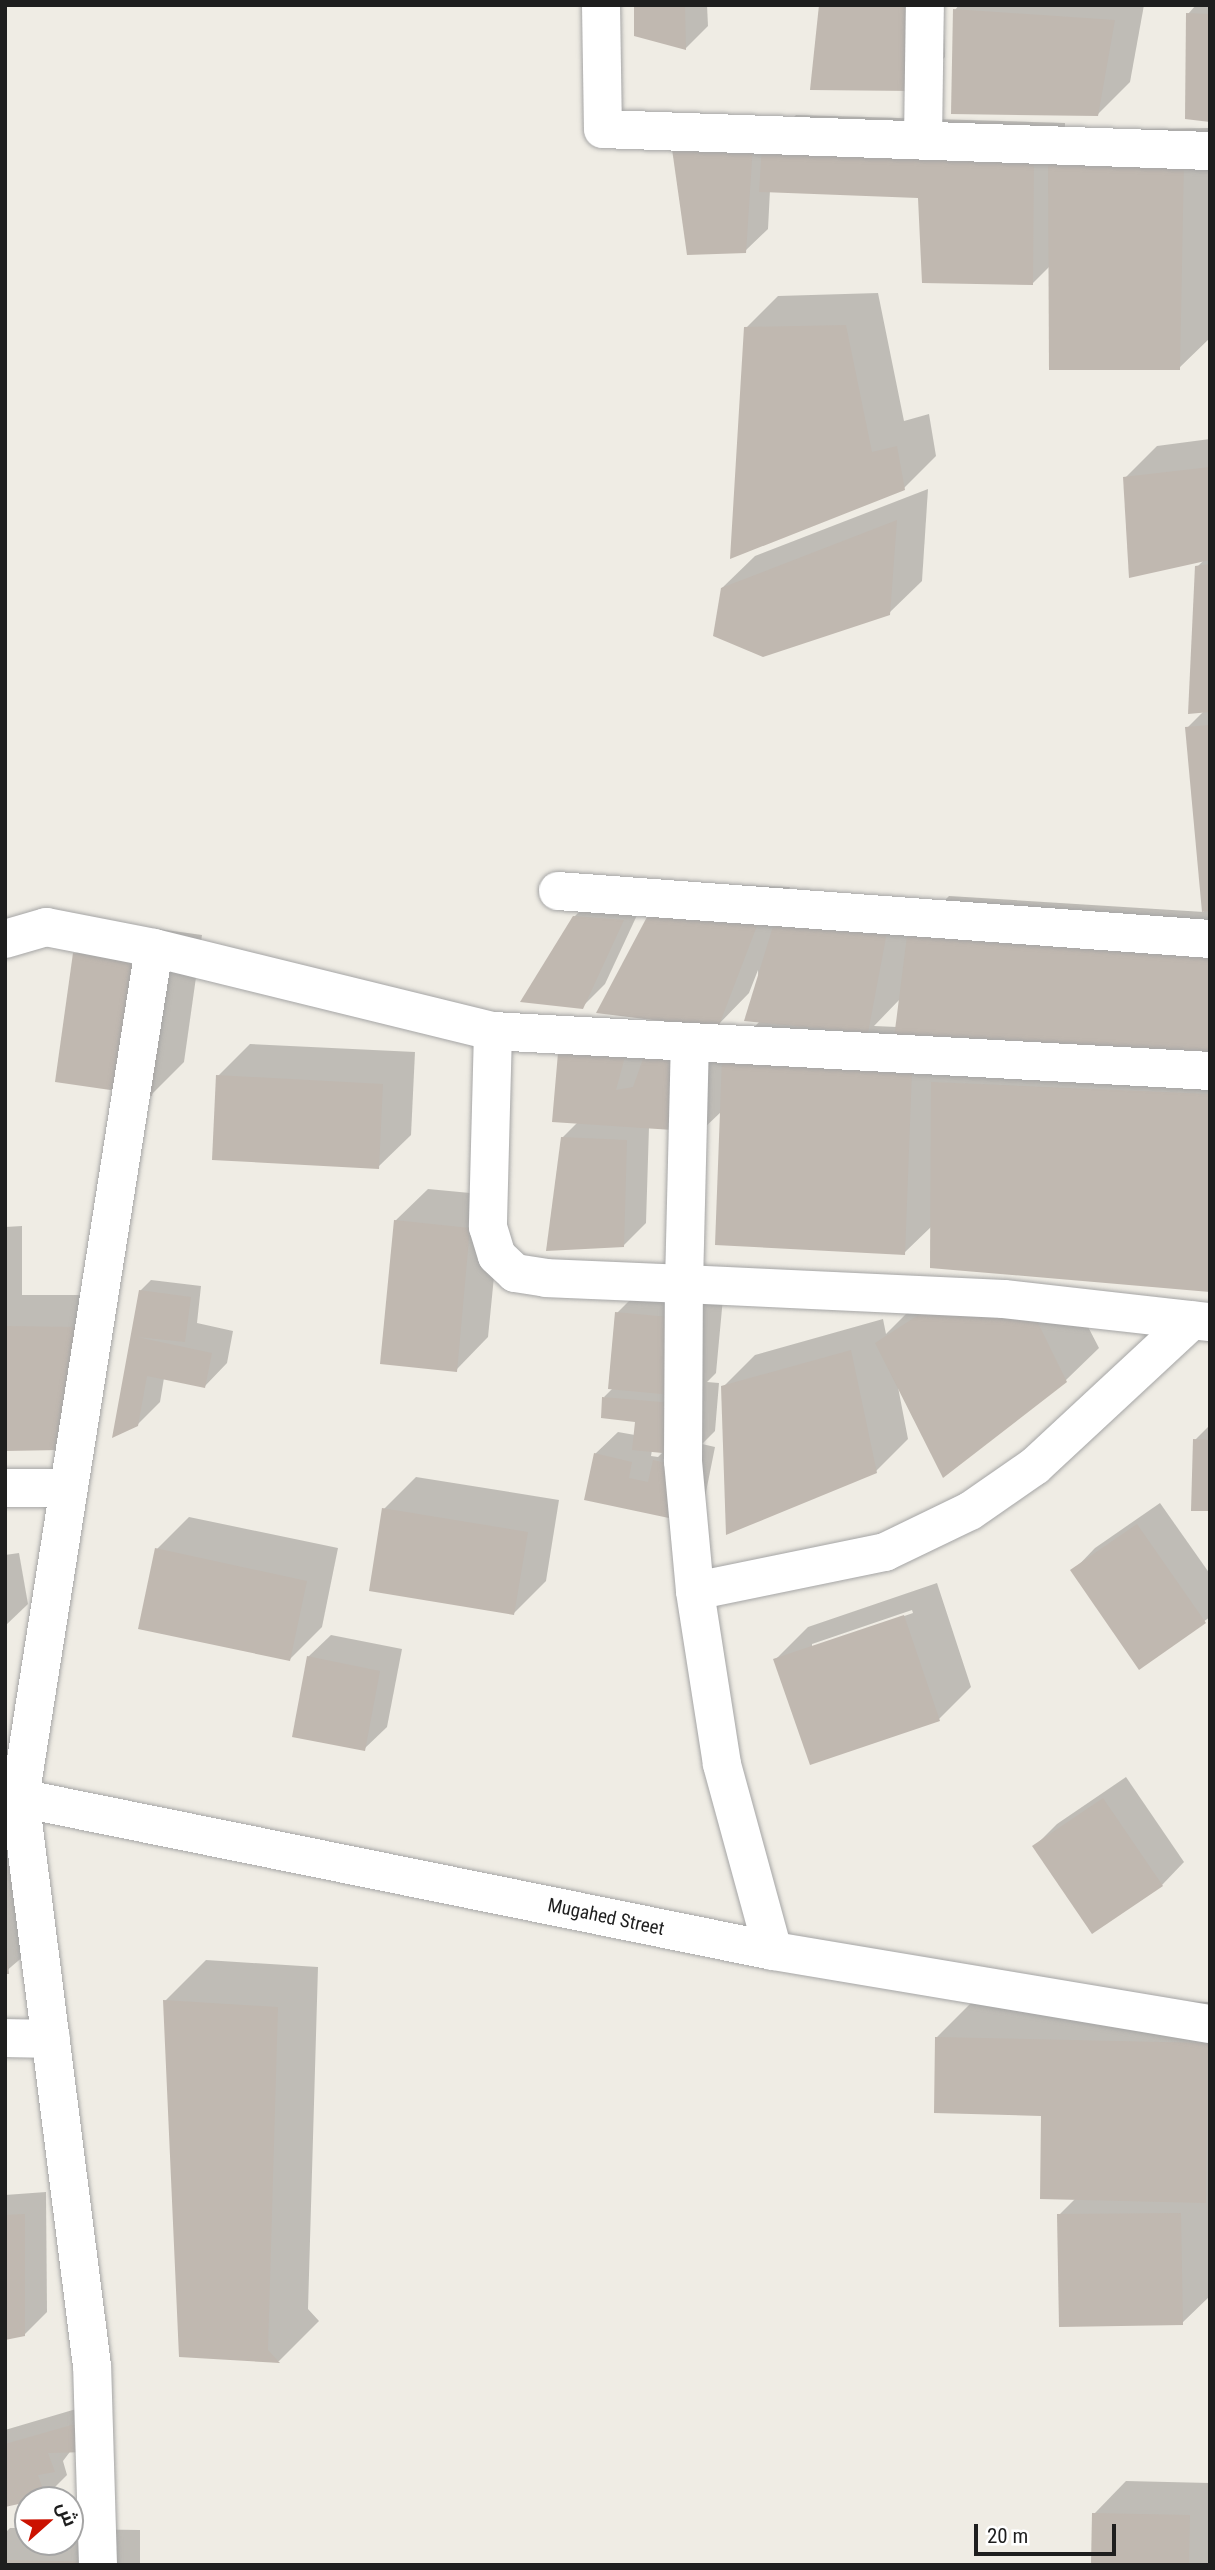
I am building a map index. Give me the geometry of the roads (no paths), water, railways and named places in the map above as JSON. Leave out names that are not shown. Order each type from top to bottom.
[{"type":"street","points":[[601,5],[603,129],[1210,150]]},
{"type":"street","points":[[923,140],[925,5]]},
{"type":"street","points":[[558,891],[1210,939]]},
{"type":"street","points":[[5,939],[46,927],[154,948],[493,1031],[1210,1071]]},
{"type":"street","points":[[98,2565],[99,2472],[92,2366],[51,2039],[13,1796],[154,948]]},
{"type":"street","points":[[493,1031],[488,1227],[497,1255],[515,1273],[546,1278],[1004,1299],[1201,1321]]},
{"type":"street","points":[[690,1042],[683,1461],[695,1591],[722,1764],[773,1951]]},
{"type":"street","points":[[695,1591],[885,1552],[970,1511],[1034,1466],[1201,1321]]},
{"type":"street","points":[[5,1488],[66,1488]]},
{"type":"street","name":"Mugahed Street","points":[[13,1796],[773,1951],[1210,2024]]},
{"type":"street","points":[[5,2038],[51,2039]]}]
